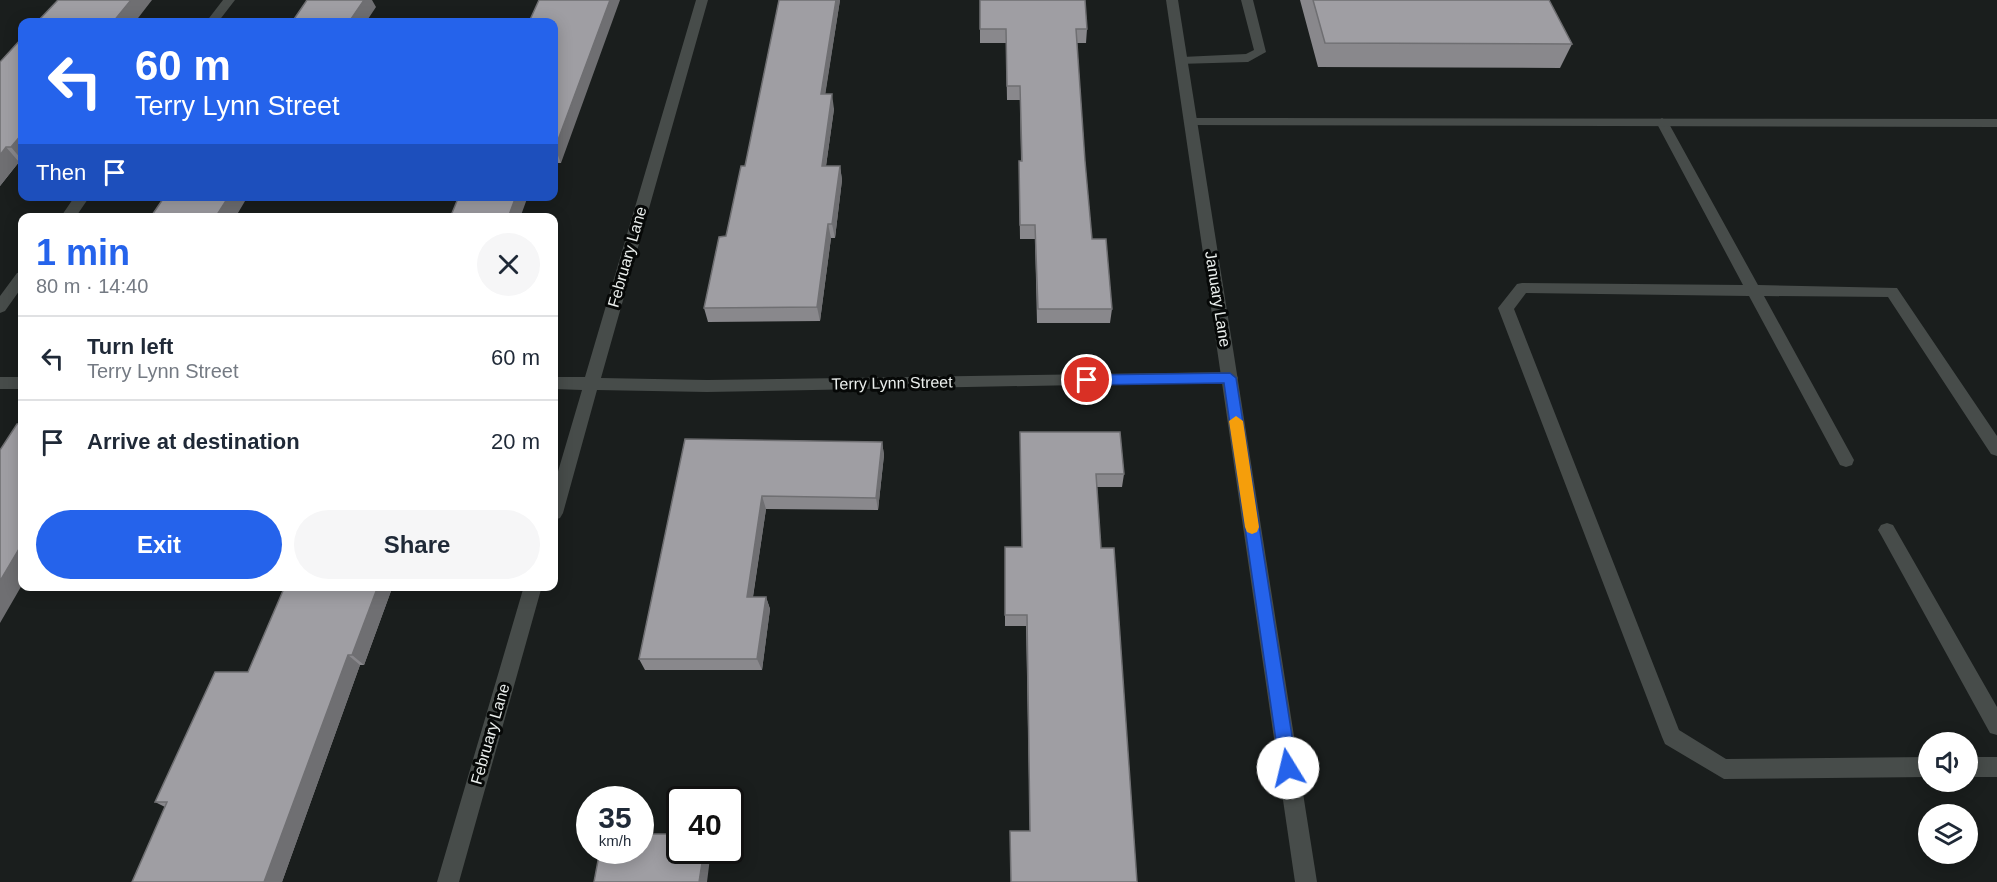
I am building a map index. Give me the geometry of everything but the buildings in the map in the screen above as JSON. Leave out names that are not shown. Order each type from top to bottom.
[{"type":"street","points":[[215,18],[229,0]]},
{"type":"street","name":"February Lane","points":[[558,499],[702,0]]},
{"type":"street","name":"January Lane","points":[[1172,0],[1306,882]]},
{"type":"street","points":[[1182,61],[1248,58],[1260,52],[1247,0]]},
{"type":"street","points":[[1191,122],[1997,123]]},
{"type":"street","points":[[1662,122],[1846,459]]},
{"type":"street","points":[[0,307],[18,282]]},
{"type":"street","points":[[1918,767],[1724,769],[1672,737],[1506,308],[1522,288],[1892,292],[1997,449]]},
{"type":"street","name":"Terry Lynn Street","points":[[558,382],[707,386],[1230,378]]},
{"type":"street","points":[[0,382],[18,382]]},
{"type":"street","points":[[1887,530],[1997,726]]},
{"type":"street","name":"February Lane","points":[[448,882],[532,591]]},
{"type":"street","points":[[1978,767],[1997,767]]},
{"type":"slow traffic","points":[[1236,421],[1252,527]]},
{"type":"route","points":[[1087,380],[1230,378],[1288,768]]}]
